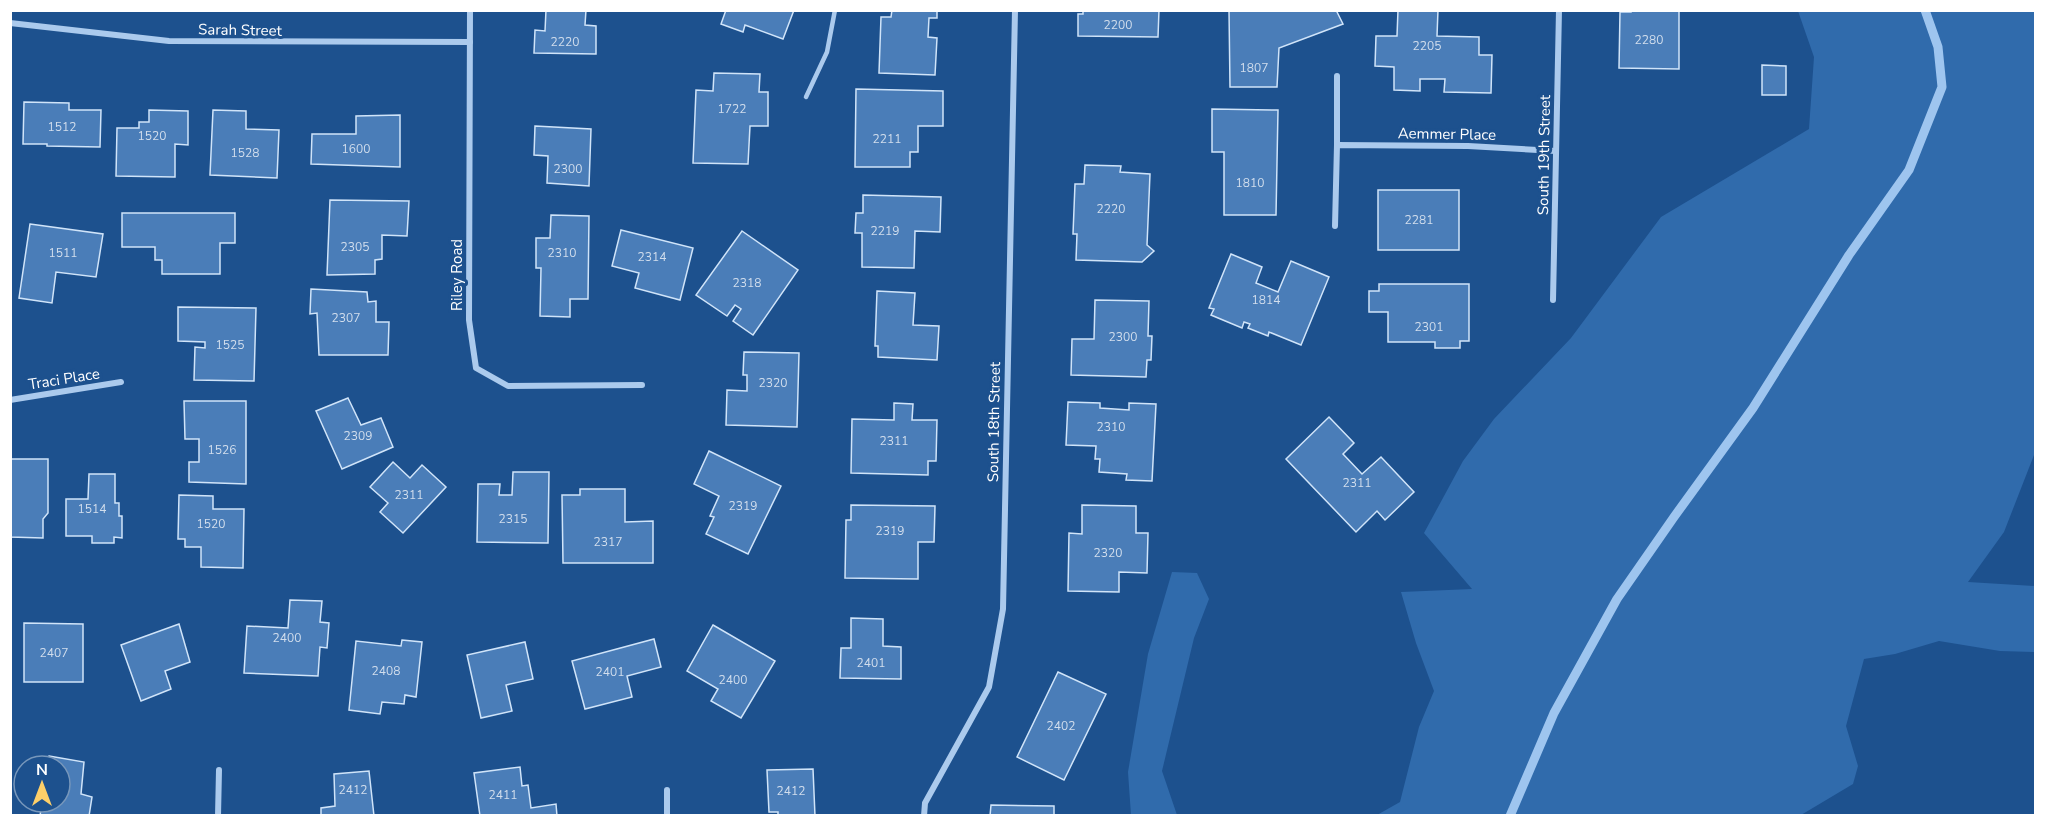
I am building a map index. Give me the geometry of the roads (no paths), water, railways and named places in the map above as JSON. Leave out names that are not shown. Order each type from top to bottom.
[{"type":"street","name":"Riley Road","points":[[470,10],[469,320],[476,368],[508,386],[642,385]]},
{"type":"street","name":"South 18th Street","points":[[924,816],[925,802],[989,687],[1003,609],[1015,10]]},
{"type":"street","name":"South 19th Street","points":[[1554,300],[1559,10]]},
{"type":"street","name":"Sarah Street","points":[[10,23],[169,41],[470,42]]},
{"type":"street","points":[[1335,226],[1337,76]]},
{"type":"street","name":"Aemmer Place","points":[[1337,145],[1468,146],[1556,151]]},
{"type":"street","name":"Traci Place","points":[[10,400],[120,382]]},
{"type":"street","points":[[218,816],[219,770]]},
{"type":"street","points":[[667,790],[667,816]]},
{"type":"lane","points":[[806,98],[827,52],[835,10]]},
{"type":"waterway","points":[[1510,816],[1554,713],[1617,599],[1753,408],[1849,255],[1909,170],[1942,87],[1938,47],[1925,10]]}]
